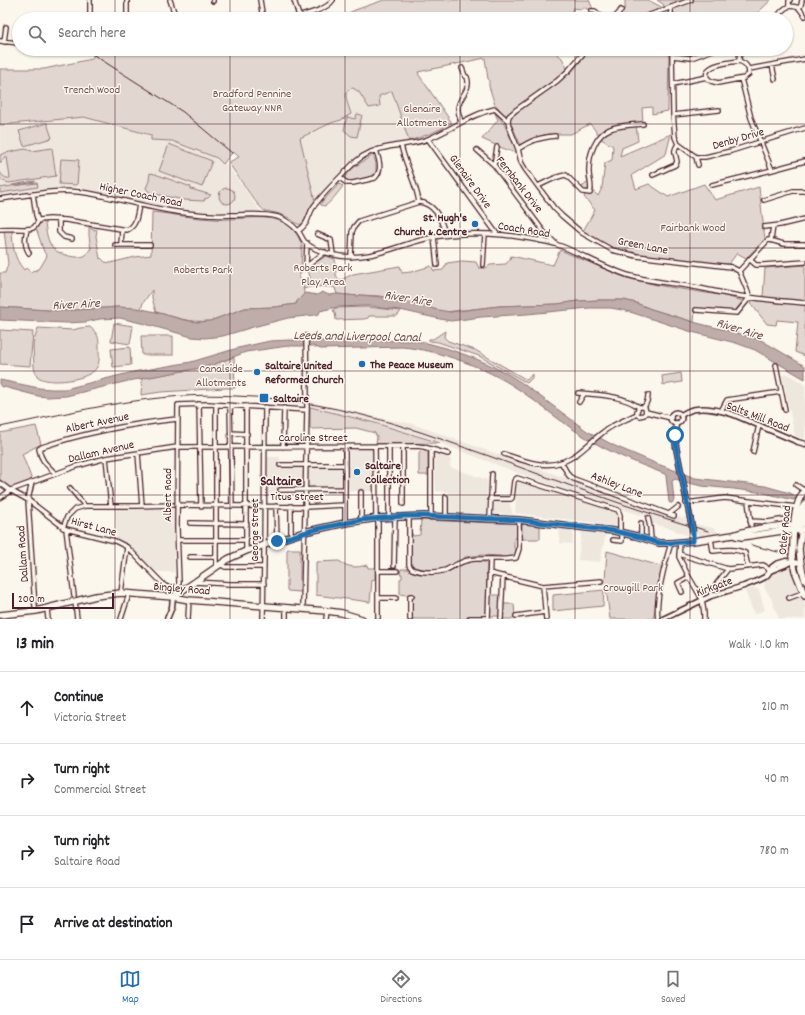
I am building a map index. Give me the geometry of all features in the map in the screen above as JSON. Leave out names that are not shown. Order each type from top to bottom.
[{"type":"main road","name":"Otley Road","points":[[804,491],[797,505],[800,527],[799,549],[805,580]]},
{"type":"main road","points":[[800,527],[800,510],[805,505]]},
{"type":"main road","points":[[173,597],[228,559],[246,551],[304,532],[377,518],[446,516],[520,520],[621,532],[659,543],[693,541],[733,536],[742,537],[800,527]]},
{"type":"main road","points":[[733,536],[766,527],[800,527]]},
{"type":"main road","name":"Otley Road","points":[[800,527],[793,547],[792,559],[804,594]]},
{"type":"main road","points":[[782,530],[791,539],[793,547]]},
{"type":"main road","name":"Bingley Road","points":[[0,615],[20,616],[47,609],[74,598],[121,593],[173,597],[189,600],[303,608],[342,613],[362,619]]},
{"type":"street","points":[[90,12],[90,0],[94,0]]},
{"type":"street","points":[[127,0],[127,12]]},
{"type":"street","points":[[170,0],[174,12]]},
{"type":"street","points":[[260,0],[262,12]]},
{"type":"street","points":[[294,0],[298,12]]},
{"type":"street","points":[[312,12],[324,8],[333,0]]},
{"type":"street","points":[[658,12],[691,0]]},
{"type":"street","points":[[789,6],[790,0]]},
{"type":"street","points":[[799,8],[802,0]]},
{"type":"street","points":[[781,12],[789,6],[799,8],[805,16]]},
{"type":"street","points":[[671,7],[671,12]]},
{"type":"street","points":[[591,11],[596,12]]},
{"type":"street","points":[[6,27],[2,42],[12,43]]},
{"type":"street","points":[[298,231],[306,225],[315,204],[347,169],[370,152],[428,139],[489,110],[495,109],[508,121],[509,116],[516,110],[557,81],[569,70],[580,56]]},
{"type":"street","points":[[696,56],[691,58],[672,56],[675,137],[678,144],[696,157],[698,165]]},
{"type":"street","points":[[739,56],[739,60]]},
{"type":"street","points":[[749,69],[805,59]]},
{"type":"street","points":[[739,60],[747,65],[749,69],[749,74],[744,78],[718,83],[707,78],[707,71],[712,66],[739,60]]},
{"type":"street","points":[[772,65],[775,79]]},
{"type":"street","points":[[461,122],[458,108],[469,82],[468,77],[464,76],[462,68]]},
{"type":"street","points":[[673,84],[707,77]]},
{"type":"street","points":[[741,79],[751,118],[772,170]]},
{"type":"street","points":[[673,115],[719,110]]},
{"type":"street","name":"Green Lane","points":[[508,121],[521,162],[525,169],[554,208],[570,224],[586,236],[612,250],[637,256],[731,267],[739,271]]},
{"type":"street","points":[[538,186],[566,175],[583,192],[590,193],[590,156],[600,136],[611,128],[643,124]]},
{"type":"street","name":"Denby Drive","points":[[696,157],[705,157],[722,153],[805,128]]},
{"type":"street","points":[[518,149],[537,138],[555,136]]},
{"type":"street","name":"Glenaire Drive","points":[[428,139],[497,234]]},
{"type":"street","points":[[653,175],[675,165],[677,162],[674,153],[678,144]]},
{"type":"street","points":[[401,145],[419,202]]},
{"type":"street","points":[[494,165],[497,147]]},
{"type":"street","points":[[340,178],[344,182],[349,183],[376,178],[380,170],[380,163],[376,150]]},
{"type":"street","name":"Fernbank Drive","points":[[477,150],[494,165],[544,232],[556,245]]},
{"type":"street","points":[[712,185],[748,178],[805,160]]},
{"type":"street","points":[[764,200],[793,191],[805,191]]},
{"type":"street","name":"Higher Coach Road","points":[[0,199],[33,194],[78,192],[102,196],[163,211],[186,214],[273,216],[286,220],[298,231]]},
{"type":"street","points":[[33,194],[38,221]]},
{"type":"street","points":[[351,257],[352,232],[354,227],[360,221],[419,202],[431,206],[435,210],[438,214],[445,235]]},
{"type":"street","points":[[0,229],[34,228],[38,221],[42,219],[59,219],[79,221],[122,230],[129,229],[134,225],[139,205]]},
{"type":"street","points":[[59,219],[59,232],[64,237],[72,239]]},
{"type":"street","points":[[764,227],[805,219]]},
{"type":"street","points":[[771,240],[773,226]]},
{"type":"street","points":[[26,229],[25,240],[26,248],[29,253]]},
{"type":"street","points":[[121,245],[122,230]]},
{"type":"street","name":"Coach Road","points":[[298,231],[313,248],[333,254],[351,257],[367,256],[401,245],[445,235],[497,234],[556,245],[632,277],[658,283],[691,286],[726,294],[750,297]]},
{"type":"street","points":[[540,241],[544,232]]},
{"type":"street","points":[[317,234],[330,240],[333,254]]},
{"type":"street","points":[[483,265],[485,234]]},
{"type":"street","points":[[434,237],[437,265]]},
{"type":"street","points":[[750,297],[739,271],[768,240],[784,244],[805,244]]},
{"type":"street","points":[[307,243],[306,266],[325,252]]},
{"type":"street","points":[[115,245],[150,245]]},
{"type":"street","points":[[749,259],[756,265],[805,262]]},
{"type":"street","points":[[750,297],[805,303]]},
{"type":"street","points":[[696,310],[737,313],[750,297]]},
{"type":"street","points":[[303,608],[307,409],[306,337]]},
{"type":"street","points":[[776,365],[785,410]]},
{"type":"street","points":[[721,411],[727,400],[781,392]]},
{"type":"street","points":[[578,393],[625,400],[639,407],[644,407]]},
{"type":"street","points":[[579,402],[584,394]]},
{"type":"street","points":[[644,407],[647,403],[648,395]]},
{"type":"street","points":[[201,506],[199,404],[307,409]]},
{"type":"street","name":"Albert Road","points":[[127,547],[162,582],[169,587],[178,586],[178,405],[199,404]]},
{"type":"street","points":[[216,405],[216,557],[218,566],[264,567]]},
{"type":"street","points":[[230,406],[232,506]]},
{"type":"street","points":[[246,406],[246,551]]},
{"type":"street","points":[[637,414],[639,407]]},
{"type":"street","points":[[644,407],[646,412]]},
{"type":"street","name":"George Street","points":[[263,619],[265,408]]},
{"type":"street","points":[[283,447],[284,408]]},
{"type":"street","name":"Salts Mill Road","points":[[671,418],[672,414],[675,412],[678,412],[681,415],[696,409],[721,411],[732,414],[805,444]]},
{"type":"street","points":[[504,454],[530,462],[548,464],[561,462],[590,444],[602,432],[612,426],[637,414],[642,416],[646,412]]},
{"type":"street","points":[[646,412],[671,418],[673,422],[676,423]]},
{"type":"street","points":[[676,423],[681,420],[681,415]]},
{"type":"street","name":"Albert Avenue","points":[[55,473],[40,456],[39,449],[42,447],[88,433],[177,419]]},
{"type":"street","points":[[676,423],[676,447],[693,532],[693,541]]},
{"type":"street","points":[[753,452],[759,425]]},
{"type":"street","points":[[231,433],[247,434]]},
{"type":"street","points":[[389,446],[394,566]]},
{"type":"street","points":[[403,446],[403,504]]},
{"type":"street","name":"Caroline Street","points":[[177,447],[403,446],[424,447],[448,454]]},
{"type":"street","name":"Dallam Avenue","points":[[0,498],[11,490],[77,466],[106,458],[177,447]]},
{"type":"street","points":[[345,447],[345,523]]},
{"type":"street","points":[[375,447],[378,618]]},
{"type":"street","points":[[431,449],[432,516]]},
{"type":"street","points":[[138,453],[142,506]]},
{"type":"street","points":[[106,458],[111,506]]},
{"type":"street","name":"Ashley Lane","points":[[561,462],[569,476],[574,479],[674,516]]},
{"type":"street","points":[[280,465],[345,464]]},
{"type":"street","points":[[490,518],[492,474]]},
{"type":"street","points":[[490,499],[511,500],[514,481],[517,478],[618,510],[620,515],[622,541],[614,540]]},
{"type":"street","points":[[28,500],[32,482]]},
{"type":"street","name":"Hirst Lane","points":[[0,483],[28,500],[65,529],[115,541],[127,547],[121,593]]},
{"type":"street","points":[[796,485],[804,491]]},
{"type":"street","points":[[70,488],[85,506]]},
{"type":"street","points":[[280,490],[345,489]]},
{"type":"street","points":[[361,492],[361,520]]},
{"type":"street","points":[[446,497],[446,516]]},
{"type":"street","points":[[686,503],[725,498],[748,502],[797,505]]},
{"type":"street","name":"Dallam Road","points":[[28,500],[35,607]]},
{"type":"street","points":[[748,502],[750,523],[786,519]]},
{"type":"street","name":"Titus Street","points":[[178,505],[345,505]]},
{"type":"street","points":[[77,619],[65,529],[68,517],[71,513],[75,509],[85,506],[173,506]]},
{"type":"street","points":[[276,506],[277,541]]},
{"type":"street","points":[[291,506],[291,536]]},
{"type":"street","points":[[669,514],[678,507]]},
{"type":"street","points":[[409,516],[410,567],[423,572],[444,570],[469,560],[507,560],[516,558],[520,549],[520,520]]},
{"type":"street","points":[[648,518],[651,540]]},
{"type":"street","points":[[190,523],[246,524]]},
{"type":"street","points":[[641,523],[641,537]]},
{"type":"street","points":[[711,539],[713,551],[728,549],[745,552],[748,567]]},
{"type":"street","points":[[178,540],[246,540]]},
{"type":"street","points":[[680,542],[679,557],[702,599],[704,619]]},
{"type":"street","points":[[658,619],[657,613],[659,592],[670,543]]},
{"type":"street","points":[[679,554],[728,569],[763,565],[770,571]]},
{"type":"street","points":[[190,557],[216,557]]},
{"type":"street","points":[[470,618],[488,619],[490,559]]},
{"type":"street","points":[[792,559],[802,562]]},
{"type":"street","name":"Kirkgate","points":[[666,619],[702,599],[759,580],[765,577],[770,571],[786,565],[792,559]]},
{"type":"street","points":[[711,596],[711,591],[728,569]]},
{"type":"street","points":[[378,571],[398,571]]},
{"type":"street","points":[[489,573],[543,586],[601,581]]},
{"type":"street","points":[[501,619],[503,576]]},
{"type":"street","points":[[682,592],[678,583],[689,577]]},
{"type":"street","points":[[194,582],[264,584]]},
{"type":"street","points":[[543,586],[546,619]]},
{"type":"street","points":[[121,619],[129,594]]},
{"type":"street","points":[[789,598],[804,594]]},
{"type":"street","points":[[410,619],[410,596],[412,596]]},
{"type":"street","points":[[167,619],[172,607],[173,597]]},
{"type":"street","points":[[378,598],[396,598]]},
{"type":"street","points":[[188,619],[189,600]]},
{"type":"street","points":[[286,607],[286,619]]},
{"type":"street","points":[[47,609],[48,619]]},
{"type":"street","points":[[326,619],[327,611]]},
{"type":"street","points":[[516,616],[545,612]]},
{"type":"shaded area","points":[[351,87],[380,100],[379,96],[392,91],[409,141],[379,145],[360,154],[347,164],[315,201],[299,137],[317,130],[346,96],[346,91]]},
{"type":"shaded area","points":[[84,117],[169,140],[217,158],[223,164],[226,163],[261,212],[184,211],[81,189],[77,186],[75,189],[63,188],[38,190],[0,195],[0,125]]},
{"type":"shaded area","name":"River Aire","points":[[322,292],[329,295],[360,295],[393,298],[450,312],[499,306],[557,304],[578,301],[624,300],[697,323],[761,340],[805,366],[805,379],[755,350],[736,343],[692,332],[627,311],[611,308],[589,308],[451,321],[373,306],[337,307],[320,311],[319,314],[315,315],[288,318],[223,336],[205,338],[192,337],[120,318],[67,323],[0,320],[0,307],[63,311],[118,307],[137,308],[184,320],[198,322],[210,321],[245,308],[275,307],[296,304],[305,293],[317,295]]},
{"type":"shaded area","points":[[366,339],[409,340],[427,343],[474,358],[506,373],[587,431],[615,446],[695,478],[765,486],[796,496],[805,497],[805,500],[795,498],[794,500],[764,493],[702,486],[675,479],[672,481],[674,500],[670,503],[665,474],[604,448],[568,426],[506,381],[477,367],[447,356],[402,347],[321,349],[312,346],[288,346],[246,352],[200,368],[128,381],[66,396],[38,396],[0,386],[0,380],[39,388],[65,389],[133,372],[191,362],[238,348],[270,341],[328,341]]},
{"type":"shaded area","points":[[788,374],[805,385],[805,439],[795,436],[782,375]]},
{"type":"shaded area","points":[[310,402],[389,420],[410,423],[670,516],[686,518],[689,532],[687,535],[675,531],[674,529],[652,524],[651,518],[617,508],[518,473],[440,443],[375,423],[310,407]]},
{"type":"shaded area","points":[[372,449],[373,491],[349,491],[349,488],[280,489],[280,496],[266,496],[266,457],[280,457],[280,466],[349,467],[349,450]]},
{"type":"shaded area","points":[[434,453],[451,459],[450,467],[487,480],[487,514],[448,513],[449,492],[436,491]]},
{"type":"shaded area","points":[[517,480],[616,511],[619,514],[619,527],[515,513]]},
{"type":"shaded area","points":[[494,500],[509,501],[513,514],[494,514]]},
{"type":"shaded area","points":[[115,508],[174,509],[174,572],[156,572],[130,548],[116,539]]},
{"type":"shaded area","points":[[695,524],[713,528],[719,533],[718,535],[701,537],[697,533]]},
{"type":"shaded area","points":[[559,527],[574,529],[572,544],[560,543]]},
{"type":"shaded area","points":[[582,530],[606,533],[600,562],[578,560]]},
{"type":"shaded area","points":[[788,566],[791,568],[805,604],[805,619],[779,619],[771,598],[765,589],[765,581],[775,571]]},
{"type":"shaded area","points":[[753,588],[759,590],[765,610],[754,614],[745,591]]},
{"type":"green space","points":[[384,0],[589,0],[593,9],[589,10],[583,7],[582,9],[573,8],[571,12],[351,12]]},
{"type":"green space","points":[[625,0],[648,0],[665,9],[663,4],[657,0],[771,0],[758,12],[621,12],[625,8]]},
{"type":"green space","points":[[93,56],[560,56],[570,74],[585,56],[669,56],[668,111],[652,114],[652,107],[642,108],[643,124],[636,124],[638,141],[622,148],[620,156],[671,134],[666,154],[632,175],[636,189],[649,184],[668,197],[704,184],[715,200],[759,187],[765,240],[746,258],[737,253],[729,264],[639,255],[613,249],[583,231],[595,210],[584,197],[586,193],[579,189],[590,181],[591,187],[598,196],[602,188],[605,163],[612,160],[613,146],[601,139],[603,134],[599,135],[590,124],[571,134],[547,134],[532,139],[521,146],[512,126],[495,105],[489,86],[485,58],[418,72],[452,123],[432,133],[409,141],[392,91],[379,96],[380,106],[369,108],[359,92],[353,88],[349,89],[347,91],[346,98],[351,114],[300,138],[315,201],[302,224],[297,224],[291,219],[276,213],[266,212],[262,208],[252,197],[230,165],[229,162],[239,157],[234,152],[223,164],[217,158],[172,141],[151,140],[151,135],[84,117],[0,125],[0,69],[44,69],[92,59]]},
{"type":"green space","points":[[494,111],[504,124],[518,154],[482,139],[498,120]]},
{"type":"green space","points":[[357,114],[362,115],[357,137],[351,136],[344,130],[347,117],[355,119]]},
{"type":"green space","points":[[47,123],[52,138],[24,146],[19,131]]},
{"type":"green space","points":[[169,144],[212,161],[202,187],[159,171]]},
{"type":"green space","points":[[52,148],[56,176],[9,183],[0,179],[0,172],[4,177],[10,178],[7,157],[5,157],[0,163],[0,155],[25,149],[32,151]]},
{"type":"green space","points":[[373,155],[376,163],[376,172],[366,179],[353,182],[343,179],[353,168]]},
{"type":"green space","points":[[61,159],[79,160],[77,185],[59,184]]},
{"type":"green space","points":[[150,173],[211,195],[204,199],[204,201],[184,200],[150,193],[146,188]]},
{"type":"green space","points":[[35,181],[13,186],[37,183],[38,187],[0,193],[0,188]]},
{"type":"green space","points":[[339,184],[343,186],[331,200],[324,206],[320,204]]},
{"type":"green space","points":[[227,188],[234,193],[235,196],[230,203],[227,204],[220,199],[219,196],[224,189]]},
{"type":"green space","points":[[152,212],[213,219],[267,218],[283,222],[290,226],[295,232],[302,246],[301,274],[299,274],[299,277],[303,282],[307,282],[310,278],[309,273],[307,272],[312,265],[326,256],[335,259],[336,275],[339,281],[353,274],[400,266],[402,273],[431,266],[434,271],[443,270],[447,263],[462,261],[476,262],[479,268],[486,268],[490,265],[506,264],[511,256],[553,265],[560,250],[626,278],[662,286],[725,296],[743,301],[735,311],[732,312],[695,309],[694,322],[624,300],[578,301],[557,304],[499,306],[445,312],[425,305],[405,302],[393,298],[337,294],[335,288],[333,287],[315,287],[304,289],[303,285],[304,294],[296,304],[275,307],[245,308],[210,321],[176,318],[156,312],[152,298],[152,290],[143,303],[141,309],[118,307],[63,311],[0,307],[0,273],[5,273],[8,264],[4,230],[12,230],[13,246],[16,256],[24,270],[26,268],[31,272],[40,268],[47,256],[44,252],[36,228],[40,222],[45,222],[48,240],[54,249],[60,253],[75,257],[86,255],[91,249],[89,225],[91,225],[91,229],[97,230],[96,236],[100,259],[101,258],[105,262],[110,263],[151,255]]},
{"type":"green space","points":[[805,265],[805,301],[763,297],[765,268]]},
{"type":"green space","points":[[751,300],[805,305],[805,356],[795,352],[798,322],[777,320],[776,325],[767,324],[752,305]]},
{"type":"green space","points":[[367,307],[401,311],[396,316],[369,316],[368,318],[364,319],[336,320],[335,312],[333,311],[335,308]]},
{"type":"green space","points":[[114,323],[133,326],[130,344],[111,341]]},
{"type":"green space","points":[[90,327],[97,334],[99,342],[99,363],[93,372],[78,378],[59,381],[50,381],[37,376],[34,368],[33,344],[38,328],[73,330]]},
{"type":"green space","points":[[0,330],[33,332],[30,366],[0,364]]},
{"type":"green space","points":[[445,331],[444,337],[448,341],[475,350],[527,380],[532,374],[532,378],[527,383],[479,356],[438,342],[429,341],[429,339],[433,339]]},
{"type":"green space","points":[[141,336],[173,336],[173,355],[142,355]]},
{"type":"green space","points":[[130,347],[131,365],[113,367],[111,349]]},
{"type":"green space","name":"Canalside Allotments","points":[[234,357],[235,388],[161,392],[141,395],[142,378],[200,368]]},
{"type":"green space","points":[[681,373],[682,382],[663,385],[662,376]]},
{"type":"green space","points":[[310,407],[375,423],[440,443],[376,444],[377,437],[375,433],[356,428],[310,429]]},
{"type":"green space","points":[[36,426],[41,444],[22,454],[32,480],[11,488],[0,481],[0,433]]},
{"type":"green space","points":[[428,451],[428,475],[419,475],[419,452]]},
{"type":"green space","points":[[421,520],[516,523],[517,537],[514,538],[514,548],[516,548],[516,554],[511,558],[482,555],[465,557],[465,559],[449,566],[435,570],[414,567],[410,560],[411,531],[413,536],[420,535]]},
{"type":"green space","points":[[523,524],[540,525],[540,539],[522,539]]},
{"type":"green space","points":[[288,549],[300,549],[300,592],[287,590]]},
{"type":"green space","name":"Crowgill Park","points":[[607,551],[664,567],[653,619],[610,619],[605,580]]},
{"type":"green space","points":[[339,561],[349,566],[359,567],[367,565],[368,568],[375,568],[375,579],[372,580],[370,602],[316,595],[316,562]]},
{"type":"green space","points":[[468,561],[486,562],[487,564],[486,616],[467,616],[467,619],[411,619],[412,596],[400,594],[400,579],[402,578],[402,574],[400,574],[401,569],[409,569],[423,574],[435,574],[446,572]]},
{"type":"green space","points":[[604,590],[603,606],[553,611],[553,595]]},
{"type":"green space","points":[[490,595],[500,595],[499,616],[490,616]]},
{"type":"green space","points":[[503,604],[514,604],[515,617],[511,619],[503,619]]},
{"type":"railway","points":[[95,56],[183,112],[232,153]]},
{"type":"railway","points":[[0,427],[88,409],[147,399],[176,396],[206,395],[257,397],[298,402],[338,409],[410,429],[625,505],[708,531]]},
{"type":"railway","points":[[751,545],[805,557]]},
{"type":"place","name":"St. Hugh's Church & Centre","points":[[475,224]]},
{"type":"place","name":"The Peace Museum","points":[[362,364]]},
{"type":"place","name":"Saltaire United Reformed Church","points":[[257,372]]},
{"type":"place","name":"Saltaire","points":[[264,398]]},
{"type":"place","name":"Saltaire Collection","points":[[357,472]]},
{"type":"district","name":"Saltaire","points":[[281,480]]},
{"type":"route","points":[[277,541],[317,529],[361,520],[404,516],[441,516],[543,522],[614,531],[659,543],[693,541],[693,532],[686,503],[675,435]]},
{"type":"park label","name":"Trench Wood","points":[[92,89]]},
{"type":"park label","name":"Bradford Pennine Gateway NNR","points":[[252,100]]},
{"type":"park label","name":"Glenaire Allotments","points":[[422,115]]},
{"type":"park label","name":"Fairbank Wood","points":[[693,227]]},
{"type":"park label","name":"Roberts Park","points":[[203,269]]},
{"type":"park label","name":"Roberts Park Play Area","points":[[323,274]]},
{"type":"water label","name":"Leeds and Liverpool Canal","points":[[357,335]]}]
